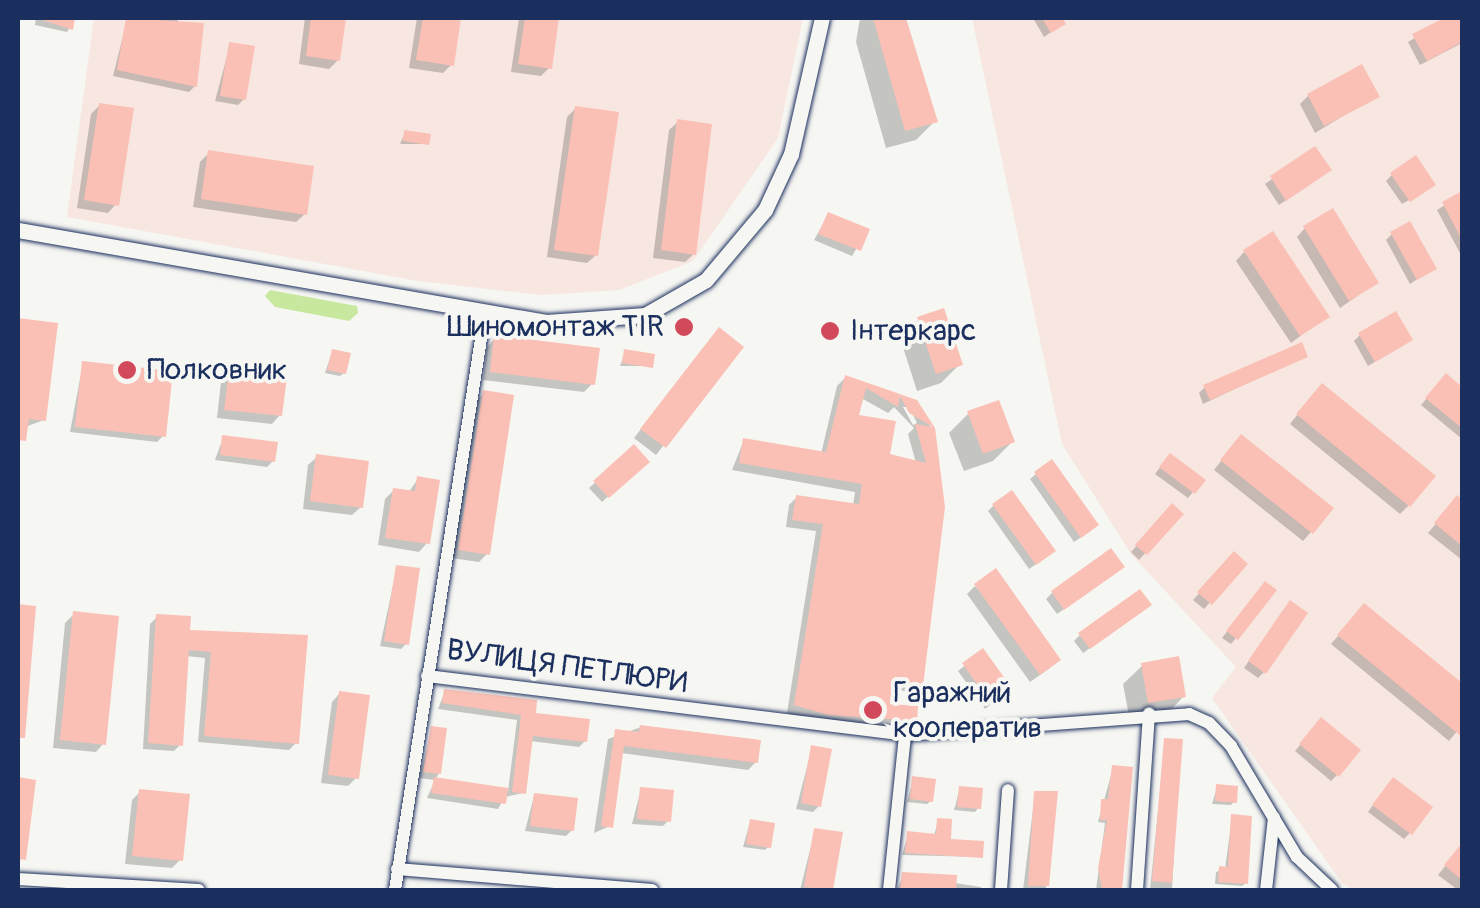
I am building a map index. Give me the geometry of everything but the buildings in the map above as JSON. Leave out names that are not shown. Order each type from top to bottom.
[{"type":"main road","points":[[18,230],[485,313],[613,321],[645,315],[706,280],[746,238],[779,185],[822,18]]},
{"type":"street","name":"ВУЛИЦЯ ПЕТЛЮРИ","points":[[485,313],[427,676],[905,735],[1149,712],[1189,714],[1209,724],[1297,856],[1332,890]]},
{"type":"street","points":[[395,890],[427,676]]},
{"type":"street","points":[[1137,890],[1149,712]]},
{"type":"street","points":[[889,890],[905,735]]},
{"type":"street","points":[[1001,890],[1008,790]]},
{"type":"street","points":[[1266,890],[1274,817]]},
{"type":"street","points":[[397,870],[468,884],[652,890]]},
{"type":"street","points":[[18,879],[199,890]]},
{"type":"shaded area","points":[[94,18],[803,18],[778,138],[693,261],[619,290],[542,295],[418,281],[67,217]]},
{"type":"shaded area","points":[[972,18],[1462,18],[1462,890],[1354,890],[1342,883],[1212,698],[1236,667],[1131,554],[1062,444]]},
{"type":"green space","points":[[270,290],[357,306],[358,313],[349,321],[275,307],[265,296]]},
{"type":"place","name":"Шиномонтаж TIR","points":[[684,327]]},
{"type":"place","name":"Інтеркарс","points":[[830,331]]},
{"type":"place","name":"Полковник","points":[[127,370]]},
{"type":"place","name":"Гаражний кооператив","points":[[873,710]]}]
